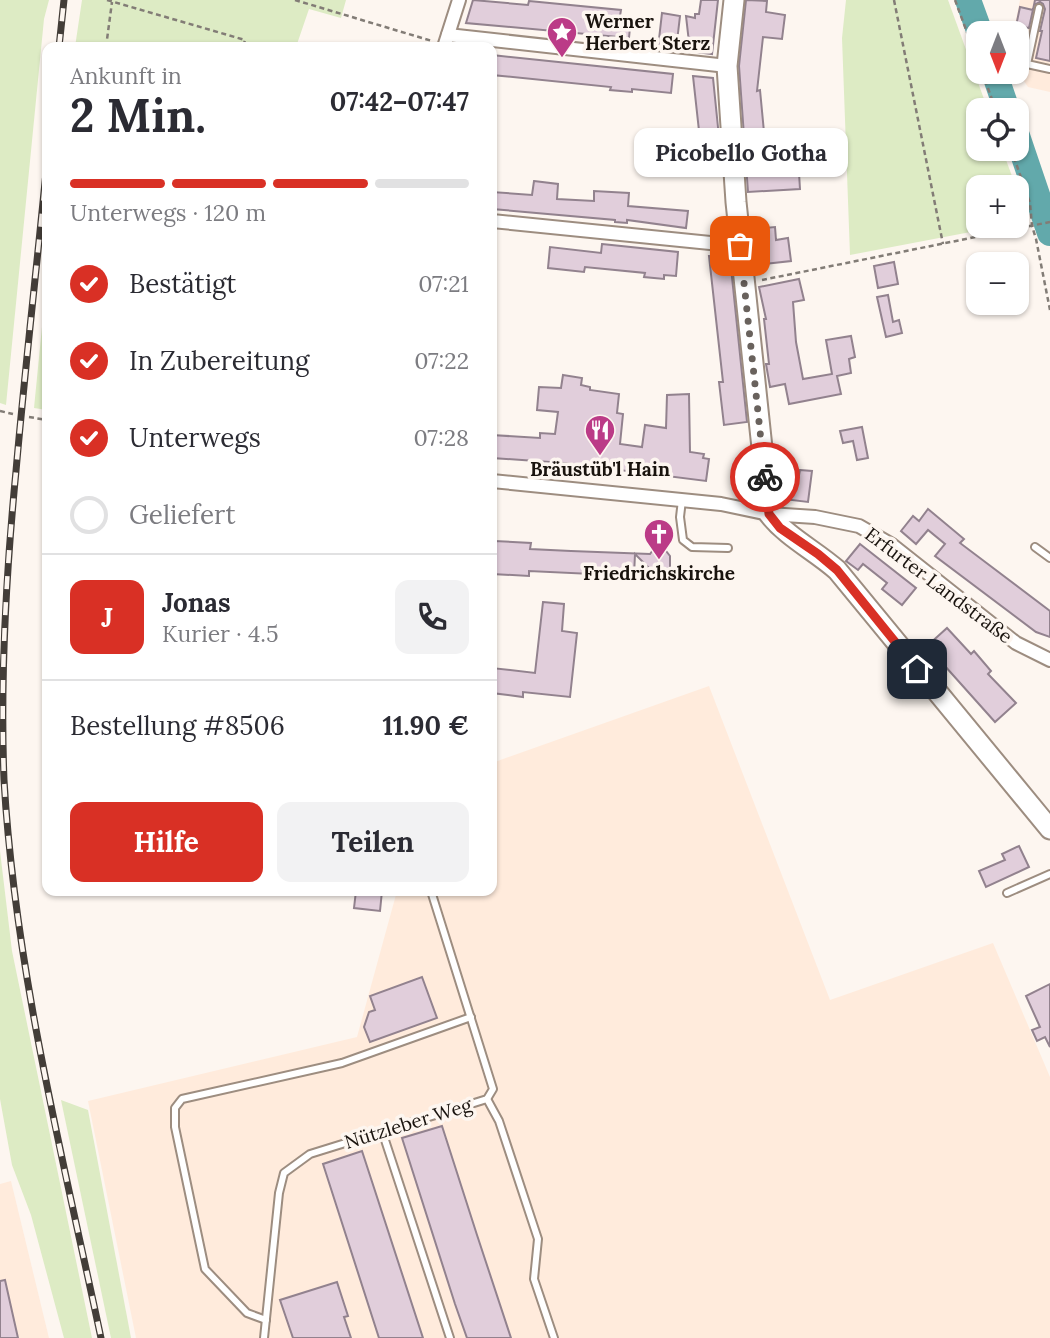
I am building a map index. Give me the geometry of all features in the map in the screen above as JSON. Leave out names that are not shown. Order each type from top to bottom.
[{"type":"main road","points":[[734,0],[727,66],[740,246],[769,514],[780,528],[837,570],[1050,829]]},
{"type":"street","points":[[446,42],[459,0]]},
{"type":"street","points":[[497,47],[727,66]]},
{"type":"street","points":[[497,222],[740,246]]},
{"type":"street","name":"Erfurter Landstraße","points":[[497,482],[721,504],[769,514],[838,521],[859,526],[877,535],[1016,643],[1049,657]]},
{"type":"lane","points":[[1039,8],[1027,64],[1050,69]]},
{"type":"lane","points":[[681,500],[683,540],[692,547],[728,548]]},
{"type":"lane","points":[[1035,547],[1050,558]]},
{"type":"lane","points":[[1007,893],[1050,874]]},
{"type":"lane","name":"Nützleber Weg","points":[[264,1338],[279,1193],[284,1173],[310,1154],[487,1098],[494,1089],[433,896]]},
{"type":"lane","points":[[266,1320],[247,1313],[205,1269],[175,1127],[175,1108],[182,1099],[342,1063],[471,1017]]},
{"type":"lane","points":[[487,1098],[499,1121],[538,1239],[534,1279],[554,1338]]},
{"type":"lane","points":[[382,1132],[450,1338]]},
{"type":"path","points":[[107,0],[244,42]]},
{"type":"path","points":[[295,0],[442,42]]},
{"type":"path","points":[[894,0],[944,245]]},
{"type":"path","points":[[955,0],[966,30]]},
{"type":"path","points":[[107,42],[113,2]]},
{"type":"path","points":[[1015,161],[1030,202],[1050,310]]},
{"type":"path","points":[[758,281],[1050,222]]},
{"type":"path","points":[[0,411],[13,414]]},
{"type":"path","points":[[29,417],[42,419]]},
{"type":"shaded area","points":[[1020,0],[1050,0],[1050,92],[1028,87],[1026,84],[1029,84],[1029,21],[1016,21]]},
{"type":"shaded area","points":[[709,686],[830,1000],[993,943],[1050,1077],[1050,1338],[136,1338],[88,1101],[357,1037],[396,896],[497,896],[497,761]]},
{"type":"shaded area","points":[[11,1181],[49,1338],[0,1338],[0,1184]]},
{"type":"green space","points":[[0,0],[49,0],[44,19],[6,405],[0,403]]},
{"type":"green space","points":[[82,0],[346,0],[341,18],[309,9],[298,42],[76,42]]},
{"type":"green space","points":[[846,0],[948,0],[966,50],[966,84],[979,84],[984,98],[966,98],[966,161],[1006,161],[1012,175],[966,175],[966,233],[850,255],[842,38]]},
{"type":"green space","points":[[42,327],[42,409],[34,408]]},
{"type":"green space","points":[[0,851],[12,951],[92,1338],[64,1338],[31,1215],[12,1165],[0,1099]]},
{"type":"green space","points":[[61,1100],[88,1110],[131,1338],[111,1338]]},
{"type":"building","points":[[473,0],[528,5],[529,1],[621,10],[620,16],[631,17],[629,38],[466,23]]},
{"type":"building","points":[[701,0],[718,0],[712,54],[690,51],[686,16],[695,18],[695,14],[699,14]]},
{"type":"building","points":[[746,0],[767,1],[766,12],[785,15],[782,39],[763,37],[757,91],[760,90],[768,174],[799,173],[800,189],[748,192],[739,66]]},
{"type":"building","points":[[1035,0],[1050,0],[1050,61],[1036,58],[1045,9],[1040,2],[1034,5]]},
{"type":"building","points":[[1020,7],[1033,10],[1029,28],[1029,21],[1017,21]]},
{"type":"building","points":[[662,13],[680,16],[676,50],[658,48]]},
{"type":"building","points":[[497,56],[673,74],[671,93],[610,90],[611,87],[497,76]]},
{"type":"building","points":[[693,76],[713,78],[720,147],[701,149]]},
{"type":"building","points":[[534,181],[558,184],[557,199],[594,201],[594,191],[629,193],[628,206],[688,211],[686,228],[627,220],[627,223],[497,209],[497,192],[532,195]]},
{"type":"building","points":[[775,227],[776,240],[788,238],[791,261],[756,265],[752,229]]},
{"type":"building","points":[[602,244],[678,252],[676,276],[664,275],[664,279],[644,277],[645,273],[585,267],[584,272],[548,268],[550,247],[601,253]]},
{"type":"building","points":[[709,256],[730,258],[747,422],[724,425],[719,382],[723,382]]},
{"type":"building","points":[[894,262],[898,284],[878,288],[874,266]]},
{"type":"building","points":[[799,279],[804,300],[793,302],[796,342],[803,379],[832,374],[826,340],[851,336],[855,357],[849,359],[851,373],[837,376],[841,394],[789,404],[785,384],[770,387],[766,364],[769,364],[766,319],[759,287]]},
{"type":"building","points":[[888,295],[893,322],[899,320],[902,333],[886,337],[877,297]]},
{"type":"building","points":[[563,375],[582,378],[581,385],[590,387],[590,390],[619,394],[617,413],[623,414],[620,444],[642,447],[645,425],[666,428],[667,395],[689,394],[690,452],[704,454],[703,458],[709,459],[706,481],[564,463],[497,458],[497,435],[540,438],[540,433],[555,434],[558,412],[537,410],[539,387],[561,388]]},
{"type":"building","points":[[862,427],[868,458],[857,460],[853,441],[843,443],[840,431]]},
{"type":"building","points":[[800,470],[812,471],[808,502],[783,499],[786,473],[799,475]]},
{"type":"building","points":[[928,509],[964,539],[960,543],[1050,611],[1050,637],[1036,632],[935,556],[945,544],[928,530],[916,544],[901,531],[913,516],[919,521]]},
{"type":"building","points":[[497,541],[531,543],[530,549],[650,554],[653,550],[666,551],[670,556],[670,568],[665,572],[653,572],[635,554],[634,576],[529,571],[529,576],[497,574]]},
{"type":"building","points":[[860,544],[916,588],[902,605],[882,589],[887,583],[863,564],[858,570],[846,561]]},
{"type":"building","points":[[543,602],[564,604],[562,631],[577,633],[570,697],[523,692],[523,697],[497,694],[497,669],[535,673]]},
{"type":"building","points":[[947,628],[971,654],[974,651],[991,671],[988,674],[1016,703],[995,722],[927,646]]},
{"type":"building","points":[[1019,846],[1029,867],[986,887],[979,871],[1005,860],[1002,854]]},
{"type":"building","points":[[355,896],[382,896],[380,911],[354,908]]},
{"type":"building","points":[[422,977],[437,1018],[370,1042],[364,1027],[369,1012],[375,1010],[370,996]]},
{"type":"building","points":[[1050,984],[1050,1047],[1045,1037],[1037,1041],[1032,1030],[1040,1027],[1026,996]]},
{"type":"building","points":[[442,1126],[511,1338],[467,1338],[455,1304],[402,1138]]},
{"type":"building","points":[[362,1151],[423,1338],[379,1338],[323,1164]]},
{"type":"building","points":[[5,1280],[18,1338],[0,1338],[0,1281]]},
{"type":"building","points":[[337,1282],[348,1316],[344,1317],[351,1338],[293,1338],[280,1300]]},
{"type":"waterway","points":[[968,0],[976,21]]},
{"type":"waterway","points":[[998,84],[1003,98]]},
{"type":"waterway","points":[[1026,161],[1050,233]]},
{"type":"railway","points":[[60,42],[64,0]]},
{"type":"railway","points":[[42,210],[9,548],[3,664],[4,780],[18,921],[29,991],[101,1338]]},
{"type":"way so far","points":[[740,246],[765,477]]},
{"type":"place","name":"Werner Herbert Sterz","points":[[562,59]]},
{"type":"place","name":"Picobello Gotha","points":[[740,246]]},
{"type":"place","name":"Bräustüb'l Hain","points":[[600,457]]},
{"type":"place","name":"Friedrichskirche","points":[[659,561]]},
{"type":"route","points":[[765,477],[769,514],[780,528],[837,570],[917,669]]}]
